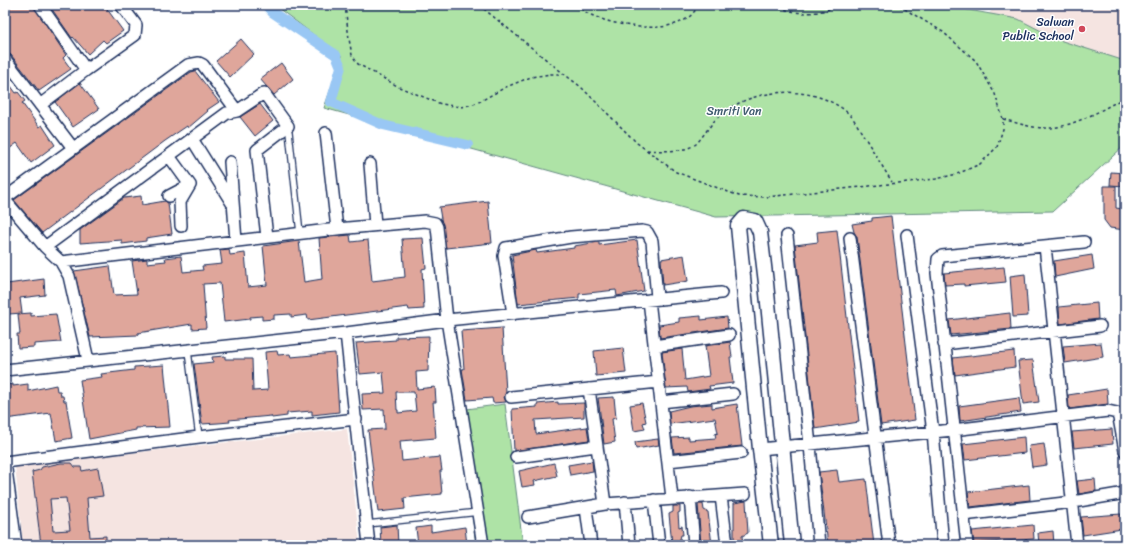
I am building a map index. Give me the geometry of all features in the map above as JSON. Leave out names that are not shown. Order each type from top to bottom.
[{"type":"street","points":[[40,5],[86,70]]},
{"type":"street","points":[[40,105],[135,35],[136,25],[121,5]]},
{"type":"street","points":[[5,59],[73,148]]},
{"type":"street","points":[[88,360],[73,290],[61,262],[45,247],[5,199],[188,65],[194,63],[203,65],[237,111]]},
{"type":"street","points":[[45,247],[227,113],[237,111],[264,93],[288,126],[257,150],[267,237]]},
{"type":"street","points":[[326,133],[337,229]]},
{"type":"street","points":[[192,139],[233,206]]},
{"type":"street","points":[[169,156],[190,185]]},
{"type":"street","points":[[230,162],[236,241]]},
{"type":"street","points":[[370,164],[375,225]]},
{"type":"street","points":[[169,196],[190,185]]},
{"type":"street","points":[[181,226],[180,202],[190,185]]},
{"type":"street","points":[[771,545],[738,226],[744,219],[755,221],[760,232],[792,545]]},
{"type":"street","points":[[61,262],[375,225],[425,221],[435,223],[437,227],[447,320],[479,512],[483,545]]},
{"type":"street","points":[[514,314],[504,256],[506,248],[571,237],[635,231],[647,232],[652,241],[654,346],[672,498]]},
{"type":"street","points":[[908,234],[933,432],[944,545]]},
{"type":"street","points":[[787,236],[810,445],[819,545]]},
{"type":"street","points":[[850,238],[889,545]]},
{"type":"street","points":[[967,545],[944,344],[937,273],[938,259],[942,256],[1084,242]]},
{"type":"street","points":[[1045,246],[1077,545]]},
{"type":"street","points":[[5,370],[88,360],[188,351],[447,320],[721,293]]},
{"type":"street","points":[[944,344],[1100,326]]},
{"type":"street","points":[[346,333],[370,545]]},
{"type":"street","points":[[654,346],[729,335]]},
{"type":"street","points":[[511,397],[659,382]]},
{"type":"street","points":[[589,389],[605,504]]},
{"type":"street","points":[[661,402],[734,394]]},
{"type":"street","points":[[760,449],[876,439],[1063,418],[1108,411],[1117,413],[1125,451]]},
{"type":"street","points":[[16,545],[5,462],[199,437],[356,419]]},
{"type":"street","points":[[516,457],[596,446]]},
{"type":"street","points":[[668,461],[741,453]]},
{"type":"street","points":[[963,515],[1073,502],[1125,493]]},
{"type":"street","points":[[528,517],[605,504],[672,498],[745,494]]},
{"type":"street","points":[[721,496],[727,545]]},
{"type":"street","points":[[690,497],[694,545]]},
{"type":"street","points":[[654,500],[659,545]]},
{"type":"street","points":[[625,502],[629,545]]},
{"type":"street","points":[[586,508],[591,545]]},
{"type":"lane","points":[[289,132],[300,233]]},
{"type":"lane","points":[[188,351],[199,437]]},
{"type":"lane","points":[[367,524],[479,512]]},
{"type":"path","points":[[345,5],[352,54],[358,64],[399,87],[441,104],[461,106],[477,103],[506,87],[531,77],[564,74]]},
{"type":"path","points":[[479,5],[574,81],[637,143],[676,172],[739,196],[766,197],[892,182],[936,179],[957,174],[980,164],[997,147],[1003,129],[1003,119],[995,94],[976,61],[943,32],[898,5]]},
{"type":"path","points":[[576,5],[589,16],[610,22],[659,27],[677,23],[689,18],[699,5]]},
{"type":"path","points":[[774,5],[799,14],[814,14],[840,5]]},
{"type":"path","points":[[646,150],[668,151],[696,144],[722,113],[738,103],[759,95],[782,93],[804,94],[823,99],[849,113],[892,182]]},
{"type":"path","points":[[1003,119],[1035,127],[1046,128],[1063,126],[1078,121],[1125,97]]},
{"type":"shaded area","name":"Salwan Public School","points":[[995,5],[1125,5],[1125,61],[1059,40],[1018,19],[989,14]]},
{"type":"shaded area","points":[[347,429],[360,545],[23,545],[15,466]]},
{"type":"green space","name":"Smriti Van","points":[[274,5],[952,5],[963,9],[1018,19],[1059,40],[1125,61],[1125,145],[1053,211],[716,217],[324,108],[342,56]]},
{"type":"green space","points":[[505,404],[523,545],[476,545],[459,410]]},
{"type":"building","points":[[5,5],[33,5],[66,55],[63,58],[71,69],[39,91],[11,55],[5,51]]},
{"type":"building","points":[[49,5],[113,5],[107,9],[123,31],[106,43],[103,40],[88,54],[73,37],[72,38]]},
{"type":"building","points":[[241,39],[254,54],[230,77],[216,61]]},
{"type":"building","points":[[281,63],[293,79],[274,95],[260,79]]},
{"type":"building","points":[[195,71],[219,102],[207,110],[208,111],[188,128],[187,126],[165,141],[42,233],[14,200],[191,72]]},
{"type":"building","points":[[5,78],[16,93],[18,92],[25,101],[22,103],[39,127],[42,125],[55,145],[31,163],[17,143],[5,152]]},
{"type":"building","points":[[80,83],[99,109],[73,127],[55,102]]},
{"type":"building","points":[[260,104],[273,121],[255,136],[240,117]]},
{"type":"building","points":[[1111,172],[1125,173],[1125,186],[1110,185]]},
{"type":"building","points":[[1104,186],[1116,186],[1116,208],[1122,209],[1122,216],[1125,215],[1125,230],[1110,228],[1104,220]]},
{"type":"building","points":[[141,196],[142,205],[165,201],[168,203],[172,234],[146,238],[146,241],[122,244],[122,240],[80,243],[80,230],[124,198]]},
{"type":"building","points":[[488,201],[492,243],[446,248],[439,207]]},
{"type":"building","points":[[891,216],[915,420],[881,425],[857,237],[852,224],[872,221],[872,218]]},
{"type":"building","points":[[837,230],[859,422],[815,429],[795,245],[818,242],[817,232]]},
{"type":"building","points":[[350,235],[351,242],[368,240],[372,281],[405,277],[402,239],[423,238],[426,268],[422,269],[424,309],[409,310],[408,307],[308,320],[307,315],[291,317],[291,314],[274,315],[274,319],[262,320],[262,316],[224,322],[220,283],[203,284],[206,328],[192,329],[192,324],[138,333],[138,335],[90,337],[74,271],[110,266],[114,295],[137,294],[132,261],[147,259],[147,263],[166,261],[165,258],[181,256],[183,272],[203,270],[202,266],[222,264],[220,250],[229,249],[230,255],[245,253],[248,287],[267,285],[263,246],[299,241],[304,282],[322,279],[319,238]]},
{"type":"building","points":[[637,240],[644,291],[617,296],[616,290],[579,294],[579,298],[518,304],[512,255],[536,250],[537,253],[574,248],[574,246],[599,242],[599,245]]},
{"type":"building","points":[[684,255],[688,281],[663,285],[661,259]]},
{"type":"building","points":[[1092,255],[1094,269],[1055,277],[1054,261]]},
{"type":"building","points":[[1004,267],[1006,282],[964,286],[964,284],[945,285],[944,273]]},
{"type":"building","points":[[1025,274],[1028,316],[1013,317],[1010,276]]},
{"type":"building","points":[[44,279],[45,295],[20,298],[22,313],[9,314],[7,284]]},
{"type":"building","points":[[1097,303],[1098,319],[1060,324],[1059,307]]},
{"type":"building","points":[[31,313],[31,316],[56,314],[61,342],[34,344],[34,347],[18,348],[17,334],[20,334],[18,314]]},
{"type":"building","points":[[1010,313],[1011,329],[951,335],[949,320]]},
{"type":"building","points":[[701,316],[701,320],[727,317],[728,328],[660,338],[659,325],[679,322],[679,318]]},
{"type":"building","points":[[502,328],[506,392],[504,397],[506,402],[493,403],[492,398],[467,400],[462,369],[464,369],[461,331]]},
{"type":"building","points":[[429,336],[428,371],[416,372],[417,389],[435,387],[436,402],[433,402],[436,438],[400,441],[402,461],[440,457],[442,471],[440,471],[442,494],[404,498],[405,509],[378,512],[368,430],[385,429],[384,409],[363,410],[362,394],[385,393],[383,372],[360,374],[356,343],[396,340],[396,337]],"holes":[[[396,392],[414,392],[416,411],[398,413]]]},
{"type":"building","points":[[730,342],[733,383],[709,386],[710,389],[688,392],[687,387],[666,388],[662,352],[682,349],[685,380],[709,376],[705,346]]},
{"type":"building","points":[[1101,343],[1103,357],[1065,363],[1063,346]]},
{"type":"building","points":[[623,348],[626,373],[596,376],[594,351]]},
{"type":"building","points":[[277,351],[278,355],[290,354],[291,357],[335,353],[339,412],[312,415],[312,411],[287,413],[287,416],[272,418],[271,416],[229,420],[230,422],[202,424],[194,364],[213,362],[212,357],[225,356],[225,359],[252,359],[253,391],[268,390],[265,352]]},
{"type":"building","points":[[1014,351],[1015,367],[955,375],[953,358]]},
{"type":"building","points":[[1033,360],[1039,402],[1023,404],[1018,361]]},
{"type":"building","points":[[164,365],[170,427],[136,428],[136,430],[89,439],[80,380],[102,377],[101,374],[134,370],[134,367]]},
{"type":"building","points":[[13,384],[13,386],[28,384],[28,391],[56,385],[57,391],[60,391],[64,401],[66,401],[72,438],[56,441],[51,413],[5,419],[5,385]]},
{"type":"building","points":[[1107,389],[1108,404],[1069,409],[1068,395]]},
{"type":"building","points":[[614,397],[616,418],[612,419],[615,442],[604,444],[598,398]]},
{"type":"building","points":[[1019,398],[1021,412],[960,421],[959,406]]},
{"type":"building","points":[[558,402],[558,404],[584,403],[584,417],[535,420],[536,434],[587,427],[589,440],[514,451],[512,409],[537,407],[537,404]]},
{"type":"building","points":[[642,403],[646,422],[643,423],[645,429],[634,431],[630,405]]},
{"type":"building","points":[[712,404],[712,408],[737,404],[742,446],[674,453],[672,438],[689,437],[689,440],[716,438],[715,434],[718,433],[715,418],[670,424],[669,411],[690,406]]},
{"type":"building","points":[[1112,429],[1113,444],[1074,448],[1072,432]]},
{"type":"building","points":[[1024,437],[1025,453],[965,460],[963,444]]},
{"type":"building","points":[[658,439],[659,445],[636,449],[635,442]]},
{"type":"building","points":[[1044,444],[1047,465],[1032,467],[1029,446]]},
{"type":"building","points":[[592,461],[593,471],[570,475],[568,465]]},
{"type":"building","points":[[61,463],[72,463],[75,467],[81,467],[82,471],[98,468],[103,496],[87,498],[90,537],[106,536],[106,545],[41,545],[32,472],[40,470],[42,467]],"holes":[[[66,498],[70,530],[53,531],[50,499]]]},
{"type":"building","points":[[554,463],[557,476],[534,481],[535,485],[522,487],[519,471]]},
{"type":"building","points":[[837,470],[839,482],[866,479],[874,545],[828,545],[819,472]]},
{"type":"building","points":[[1095,479],[1096,491],[1079,494],[1077,481]]},
{"type":"building","points":[[1029,485],[1030,500],[970,507],[968,492]]},
{"type":"building","points":[[746,501],[748,533],[742,536],[743,545],[734,545],[734,503]]},
{"type":"building","points":[[698,504],[703,504],[704,510],[708,512],[712,545],[701,545]]},
{"type":"building","points":[[673,506],[680,506],[680,512],[678,513],[679,527],[682,526],[683,535],[681,535],[679,543],[672,544],[669,514],[673,512]]},
{"type":"building","points":[[1121,514],[1122,529],[1083,535],[1081,517]]},
{"type":"building","points":[[397,525],[398,545],[381,545],[380,527]]},
{"type":"building","points":[[1033,525],[1034,539],[974,543],[972,531]]},
{"type":"building","points":[[431,526],[431,532],[465,527],[467,545],[418,545],[416,528]]},
{"type":"building","points":[[1053,531],[1054,545],[1039,545],[1038,533]]},
{"type":"waterway","points":[[266,5],[272,12],[336,55],[341,67],[331,102],[383,125],[468,145]]},
{"type":"place","name":"Salwan Public School","points":[[1082,29]]}]
